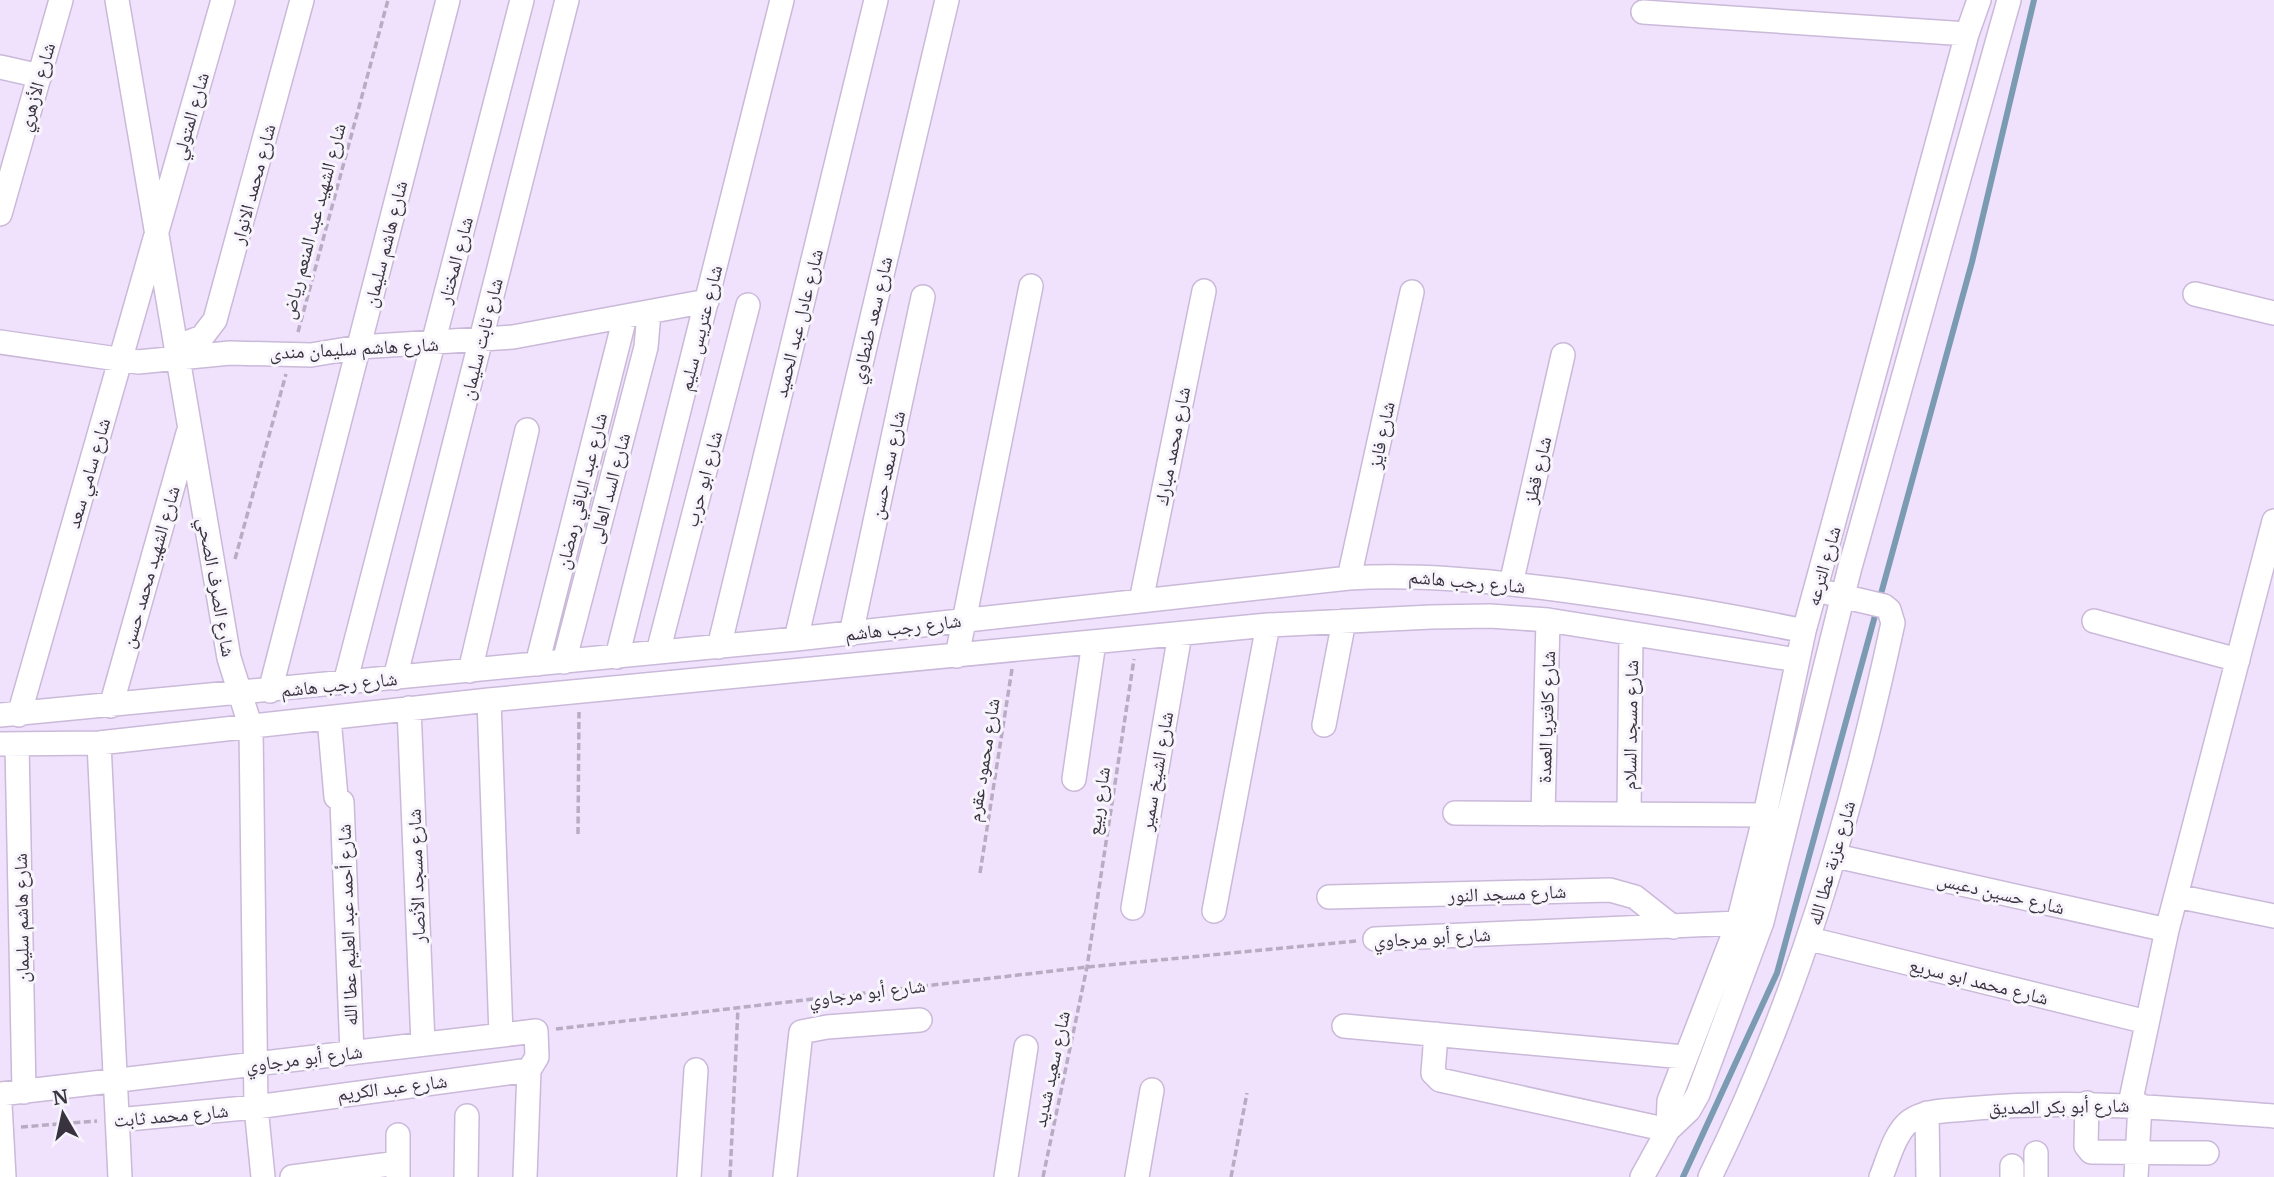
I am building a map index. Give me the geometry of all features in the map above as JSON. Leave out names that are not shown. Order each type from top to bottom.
[{"type":"street","name":"شارع الأزهري","points":[[0,214],[61,0]]},
{"type":"street","name":"شارع الصرف الصحي","points":[[117,0],[229,659],[251,728],[256,1107],[264,1177]]},
{"type":"street","points":[[122,25],[128,0]]},
{"type":"street","name":"شارع المتولي","points":[[158,231],[223,0]]},
{"type":"street","name":"شارع محمد الانوار","points":[[177,353],[202,337],[215,320],[302,0]]},
{"type":"street","name":"شارع هاشم سليمان","points":[[270,691],[448,0]]},
{"type":"street","name":"شارع المختار","points":[[345,683],[522,0]]},
{"type":"street","name":"شارع ثابت سليمان","points":[[395,678],[568,0]]},
{"type":"street","name":"شارع عتريس سليم","points":[[617,657],[782,0]]},
{"type":"street","name":"شارع عادل عبد الحميد","points":[[719,647],[876,0]]},
{"type":"street","name":"شارع سعد طنطاوي","points":[[796,639],[947,0]]},
{"type":"street","name":"شارع الترعه","points":[[1668,1130],[1669,1101],[1684,1056],[1738,923],[1765,815],[1804,631],[1967,34],[1979,0]]},
{"type":"street","name":"شارع الترعه","points":[[1642,1177],[1668,1130],[1689,1110],[1698,1094],[1736,999],[1762,922],[1851,598],[1849,571],[2009,0]]},
{"type":"street","points":[[1643,12],[1967,34]]},
{"type":"street","points":[[0,67],[40,76]]},
{"type":"street","name":"شارع سامي سعد","points":[[10,715],[121,360],[158,231]]},
{"type":"street","points":[[957,656],[1031,286]]},
{"type":"street","name":"شارع محمد مبارك","points":[[1141,601],[1203,291]]},
{"type":"street","name":"شارع فايز","points":[[1349,578],[1412,292]]},
{"type":"street","points":[[2195,294],[2274,313]]},
{"type":"street","name":"شارع سعد حسن","points":[[851,634],[923,297]]},
{"type":"street","name":"شارع هاشم سليمان مندى","points":[[0,342],[154,363],[177,353],[292,355],[359,347],[481,341],[707,301]]},
{"type":"street","name":"شارع ابو حرب","points":[[658,652],[748,305]]},
{"type":"street","name":"شارع السد العالى","points":[[564,662],[646,347],[649,313]]},
{"type":"street","name":"شارع عبد الباقي رمضان","points":[[537,664],[625,317]]},
{"type":"street","name":"شارع قطز","points":[[1520,618],[1519,585],[1563,355]]},
{"type":"street","name":"شارع الشهيد محمد حسن","points":[[111,706],[190,427]]},
{"type":"street","points":[[470,671],[527,430]]},
{"type":"street","points":[[2136,1177],[2135,1105],[2147,1022],[2167,930],[2274,521]]},
{"type":"street","name":"شارع رجب هاشم","points":[[10,715],[851,634],[1349,578],[1417,575],[1519,585],[1716,612],[1804,631]]},
{"type":"street","name":"شارع عزبة عطا الله","points":[[1710,1177],[1745,1103],[1810,939],[1836,856],[1893,623],[1889,610],[1884,606],[1816,590]]},
{"type":"street","name":"شارع رجب هاشم","points":[[9,745],[99,743],[489,700],[1268,625],[1344,621],[1454,616],[1548,620],[1797,660]]},
{"type":"street","name":"شارع كافتريا العمدة","points":[[1543,814],[1548,620]]},
{"type":"street","points":[[1324,725],[1344,621]]},
{"type":"street","points":[[2094,621],[2238,660]]},
{"type":"street","points":[[1214,911],[1268,625]]},
{"type":"street","name":"شارع الشيخ سمير","points":[[1133,908],[1180,634]]},
{"type":"street","name":"شارع مسجد السلام","points":[[1629,814],[1631,635]]},
{"type":"street","points":[[1074,779],[1094,642]]},
{"type":"street","points":[[489,700],[501,1035]]},
{"type":"street","name":"شارع مسجد الأنصار","points":[[409,708],[423,1044]]},
{"type":"street","name":"شارع أحمد عبد العليم عطا الله","points":[[329,718],[336,797],[342,802],[352,1053]]},
{"type":"street","points":[[99,743],[120,1177]]},
{"type":"street","name":"شارع هاشم سليمان","points":[[9,745],[24,1091]]},
{"type":"street","points":[[1454,813],[1765,815]]},
{"type":"street","name":"شارع حسين دعبس","points":[[1836,856],[2167,930]]},
{"type":"street","name":"شارع مسجد النور","points":[[1329,897],[1610,890],[1635,897],[1673,927]]},
{"type":"street","points":[[2176,896],[2274,916]]},
{"type":"street","name":"شارع أبو مرجاوي","points":[[1375,939],[1738,923]]},
{"type":"street","name":"شارع محمد ابو سريع","points":[[1810,939],[2147,1022]]},
{"type":"street","points":[[785,1177],[802,1032],[920,1020]]},
{"type":"street","points":[[1344,1026],[1684,1056]]},
{"type":"street","points":[[525,1177],[529,1070],[537,1057],[537,1031]]},
{"type":"street","name":"شارع أبو مرجاوي","points":[[0,1094],[537,1031]]},
{"type":"street","points":[[1436,1034],[1433,1073],[1440,1080],[1668,1130]]},
{"type":"street","points":[[1006,1177],[1026,1047]]},
{"type":"street","name":"شارع عبد الكريم","points":[[256,1107],[529,1070]]},
{"type":"street","points":[[690,1177],[696,1070]]},
{"type":"street","points":[[1137,1177],[1152,1090]]},
{"type":"street","points":[[2087,1103],[2089,1150],[2207,1153]]},
{"type":"street","name":"شارع أبو بكر الصديق","points":[[1927,1113],[2007,1105],[2087,1103],[2274,1116]]},
{"type":"street","points":[[0,1104],[4,1177]]},
{"type":"street","name":"شارع محمد ثابت","points":[[117,1120],[256,1107]]},
{"type":"street","points":[[1881,1177],[1901,1130],[1908,1122],[1927,1113],[1928,1177]]},
{"type":"street","points":[[466,1177],[467,1116]]},
{"type":"street","points":[[292,1177],[398,1170],[398,1135]]},
{"type":"street","points":[[2036,1153],[2036,1177]]},
{"type":"path","name":"شارع الشهيد عبد المنعم رياض","points":[[232,570],[388,0]]},
{"type":"path","name":"شارع ربيع","points":[[1087,967],[1137,638]]},
{"type":"path","name":"شارع محمود عقرم","points":[[980,873],[1015,650]]},
{"type":"path","points":[[578,834],[579,692]]},
{"type":"path","name":"شارع أبو مرجاوي","points":[[537,1031],[1087,967],[1375,939]]},
{"type":"path","name":"شارع سعيد شديد","points":[[1042,1177],[1087,967]]},
{"type":"path","points":[[730,1177],[738,1007]]},
{"type":"path","points":[[1231,1177],[1247,1093]]},
{"type":"path","name":"شارع محمد ثابت","points":[[1,1129],[117,1120]]},
{"type":"waterway","points":[[1683,1177],[1777,973],[1972,262],[2034,0]]}]
